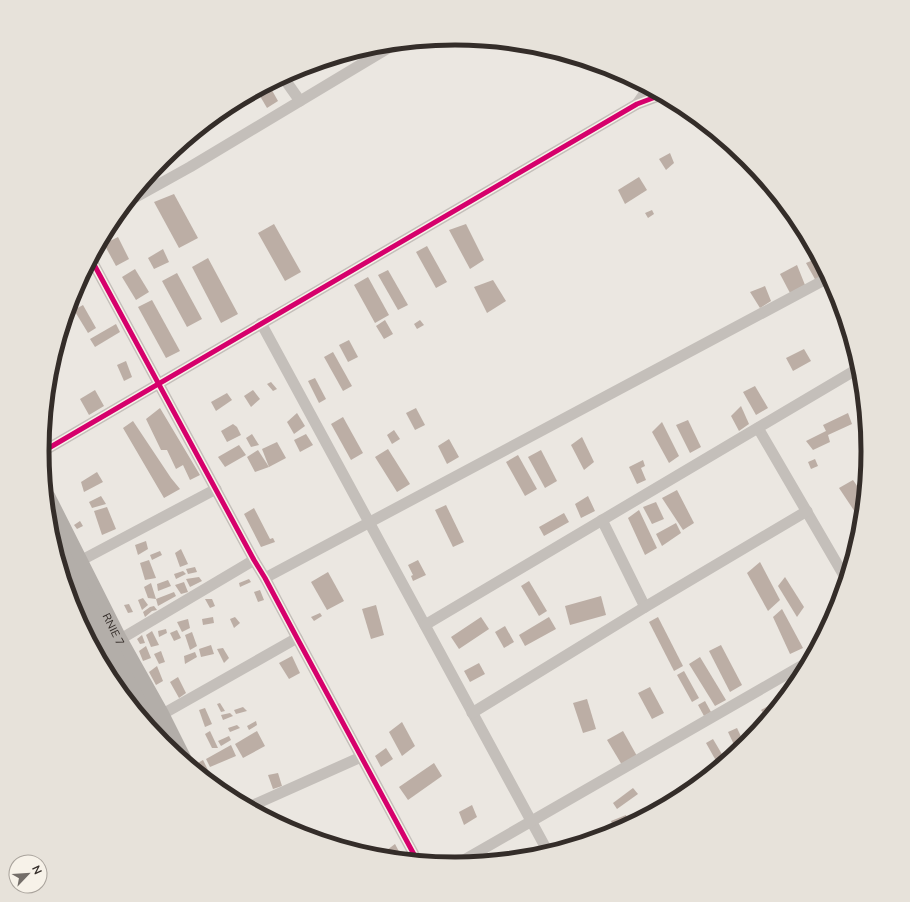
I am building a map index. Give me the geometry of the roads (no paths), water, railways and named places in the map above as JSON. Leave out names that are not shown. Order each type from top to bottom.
[{"type":"main road","name":"RNIE 7","points":[[53,511],[177,746]]},
{"type":"main road","name":"RNIE 7","points":[[71,582],[124,686]]},
{"type":"street","points":[[141,195],[190,168],[382,52]]},
{"type":"street","points":[[286,82],[300,101]]},
{"type":"street","points":[[637,104],[645,92]]},
{"type":"street","points":[[49,448],[637,104],[655,97]]},
{"type":"street","points":[[94,265],[414,855]]},
{"type":"street","points":[[265,578],[823,281]]},
{"type":"street","points":[[261,323],[545,846]]},
{"type":"street","points":[[424,625],[758,428],[854,375]]},
{"type":"street","points":[[758,428],[842,572]]},
{"type":"street","points":[[80,561],[216,489]]},
{"type":"street","points":[[472,713],[645,607],[807,512]]},
{"type":"street","points":[[602,520],[645,607]]},
{"type":"street","points":[[120,640],[254,560]]},
{"type":"street","points":[[161,715],[296,638]]},
{"type":"street","points":[[469,856],[799,667]]},
{"type":"street","points":[[255,804],[361,756]]}]
